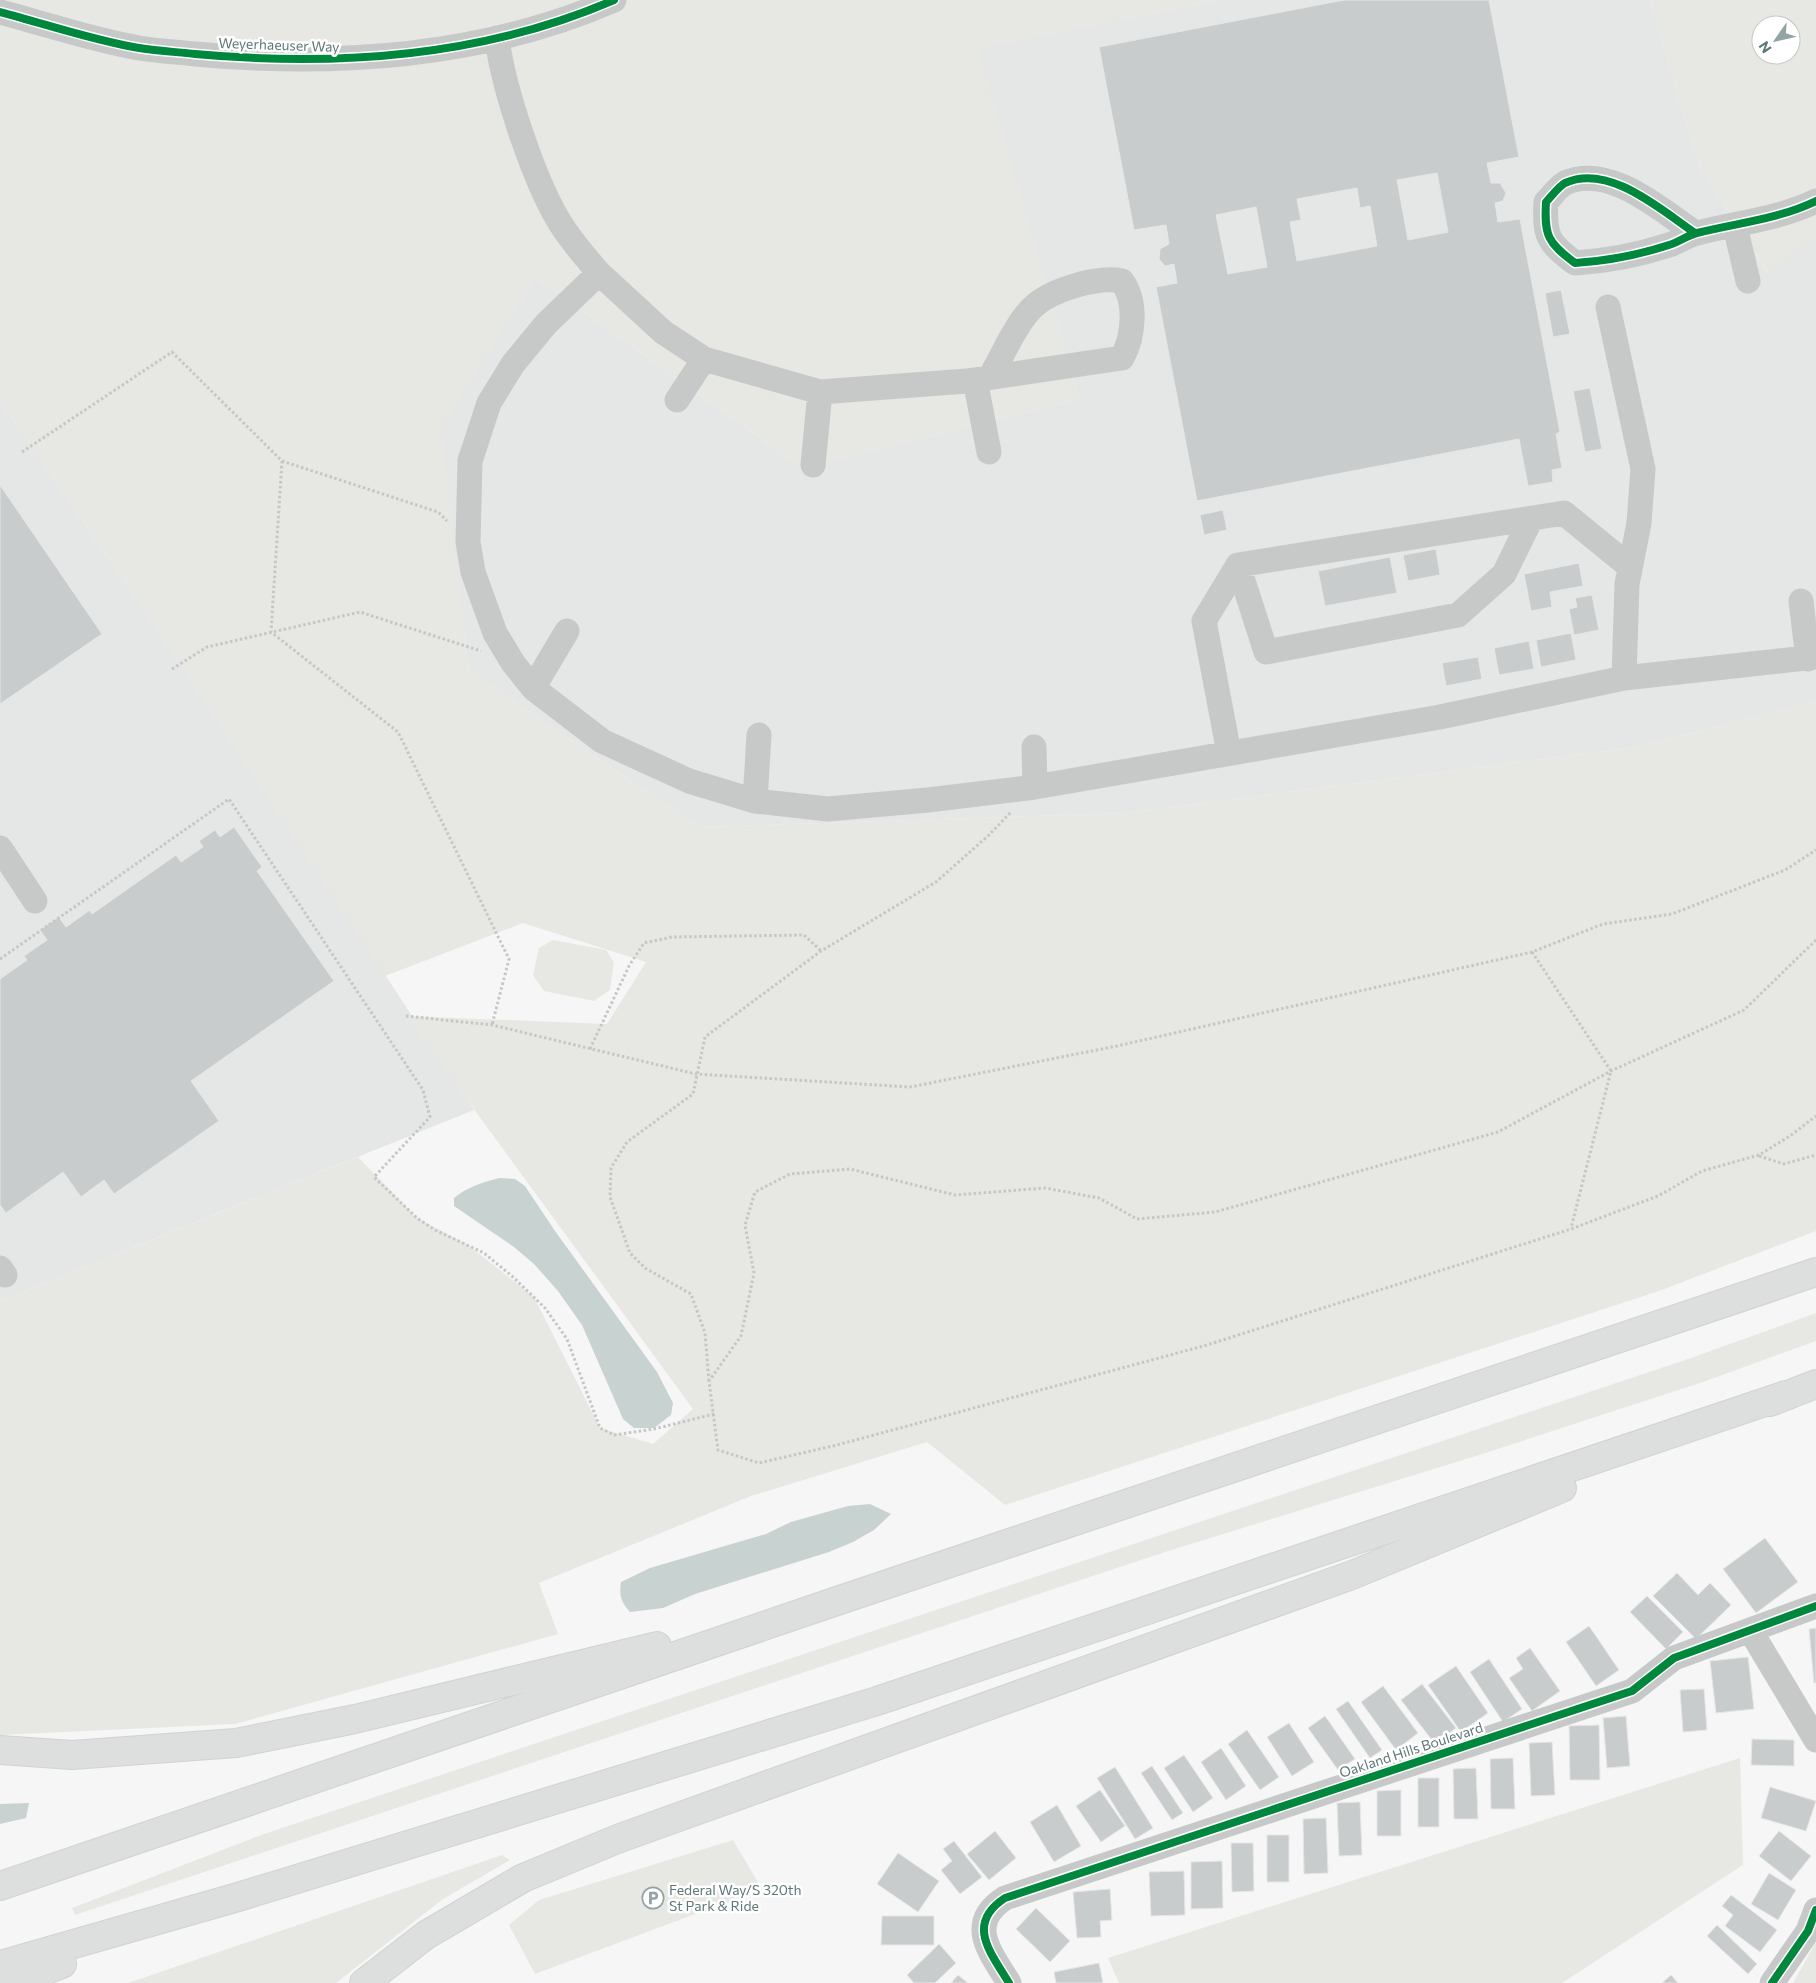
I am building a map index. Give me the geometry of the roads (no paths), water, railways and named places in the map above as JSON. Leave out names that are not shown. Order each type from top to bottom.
[{"type":"highway","points":[[0,1886],[831,1603],[1816,1272]]},
{"type":"highway","points":[[364,1983],[426,1935],[523,1878],[620,1838],[1352,1575],[1816,1384]]},
{"type":"highway","points":[[0,1965],[238,1896],[877,1701],[1786,1396]]},
{"type":"highway","points":[[0,1750],[72,1755],[236,1743],[355,1719],[831,1603]]},
{"type":"highway","points":[[0,1896],[161,1831]]},
{"type":"highway","points":[[11,1983],[238,1896]]},
{"type":"street","name":"Weyerhaeuser Way","points":[[0,12],[138,48],[232,57],[310,61],[384,57],[497,38],[540,27],[614,0]]},
{"type":"street","points":[[497,38],[499,58],[526,144],[540,182],[563,228],[599,273],[663,332],[704,359],[820,392],[982,378],[1122,358],[1132,336],[1131,309],[1126,287],[1122,282],[1114,280],[1082,283],[1046,298],[1032,308],[1024,318],[982,378],[988,452]]},
{"type":"street","points":[[1695,233],[1608,179],[1588,177],[1564,184],[1546,202],[1544,226],[1554,248],[1575,263],[1619,258],[1650,251],[1678,242],[1695,233],[1735,226],[1816,201]]},
{"type":"street","points":[[1735,226],[1748,281]]},
{"type":"street","points":[[599,273],[546,324],[513,364],[489,403],[475,440],[470,461],[468,542],[475,579],[494,633],[513,663],[533,688],[602,741],[690,781],[755,800],[828,809],[1035,788],[1440,716],[1624,678],[1812,658],[1801,600]]},
{"type":"street","points":[[1608,307],[1643,469],[1640,523],[1626,584],[1624,678]]},
{"type":"street","points":[[678,400],[704,359]]},
{"type":"street","points":[[813,465],[820,392]]},
{"type":"street","points":[[1229,753],[1204,621],[1238,565],[1564,513],[1630,567]]},
{"type":"street","points":[[1238,565],[1266,652],[1458,615],[1504,574],[1531,519]]},
{"type":"street","points":[[533,688],[567,631]]},
{"type":"street","points":[[755,800],[760,735]]},
{"type":"street","points":[[1034,747],[1035,788]]},
{"type":"street","points":[[0,848],[35,901]]},
{"type":"street","name":"Oakland Hills Boulevard","points":[[1009,1983],[986,1945],[983,1928],[986,1916],[993,1906],[1005,1898],[1632,1691],[1674,1658],[1816,1606]]},
{"type":"street","points":[[1750,1630],[1816,1740]]},
{"type":"street","points":[[1772,1983],[1808,1931],[1816,1910]]},
{"type":"place","name":"Federal Way/S 320th St Park & Ride","points":[[653,1898]]}]
